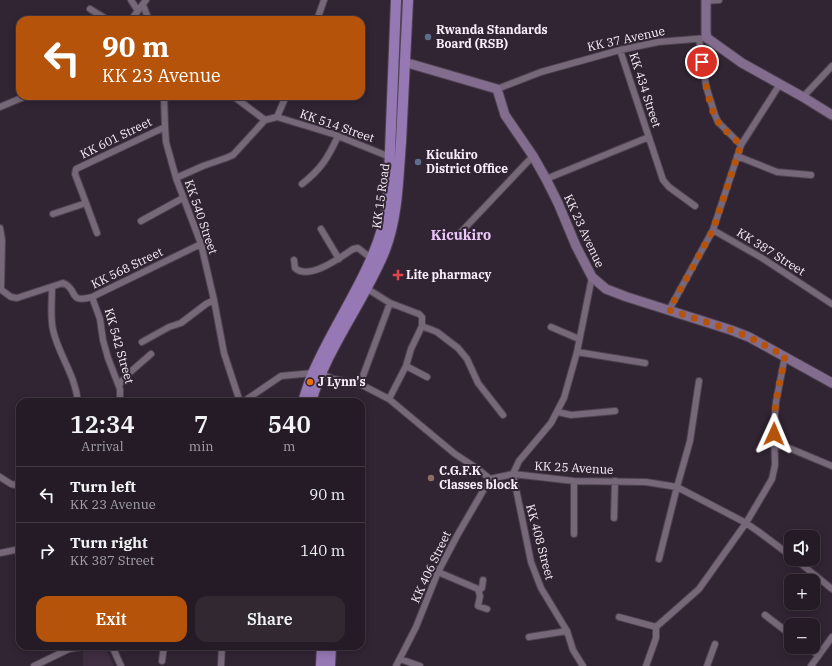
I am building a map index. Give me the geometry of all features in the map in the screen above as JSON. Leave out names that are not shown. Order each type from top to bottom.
[{"type":"highway","points":[[391,0],[388,60],[392,92]]},
{"type":"highway","name":"KK 15 Road","points":[[305,398],[372,259],[386,216],[388,202],[396,0]]},
{"type":"highway","name":"KK 15 Road","points":[[311,398],[317,373],[336,344],[385,250],[393,220],[399,165],[408,0]]},
{"type":"highway","points":[[403,96],[411,78],[413,0]]},
{"type":"highway","points":[[321,666],[322,650]]},
{"type":"highway","points":[[330,666],[331,650]]},
{"type":"main road","points":[[706,1],[706,32],[703,38],[742,63],[832,115]]},
{"type":"main road","points":[[411,64],[497,89]]},
{"type":"main road","name":"KK 23 Avenue","points":[[497,89],[505,115],[533,156],[546,180],[592,277],[606,288],[627,297],[749,337],[831,381]]},
{"type":"street","points":[[318,16],[324,0]]},
{"type":"street","points":[[706,1],[719,0]]},
{"type":"street","points":[[130,1],[138,11]]},
{"type":"street","points":[[134,16],[145,3]]},
{"type":"street","points":[[145,3],[148,16]]},
{"type":"street","points":[[90,9],[101,16]]},
{"type":"street","points":[[703,38],[706,86],[715,115],[718,122],[741,145]]},
{"type":"street","name":"KK 37 Avenue","points":[[497,89],[541,72],[620,50],[658,42],[703,38]]},
{"type":"street","name":"KK 434 Street","points":[[620,50],[663,180],[669,187],[695,206]]},
{"type":"street","points":[[803,97],[832,66]]},
{"type":"street","points":[[669,310],[713,230],[741,145],[780,84]]},
{"type":"street","points":[[0,107],[17,100]]},
{"type":"street","name":"KK 601 Street","points":[[164,100],[166,142],[176,178]]},
{"type":"street","points":[[238,100],[265,120],[277,117],[284,100]]},
{"type":"street","name":"KK 514 Street","points":[[277,117],[338,136],[390,157]]},
{"type":"street","name":"KK 540 Street","points":[[239,398],[224,353],[201,244],[176,178],[202,166],[233,155],[265,120]]},
{"type":"street","name":"KK 601 Street","points":[[86,203],[75,174],[76,169],[165,127]]},
{"type":"street","points":[[302,184],[314,174],[324,162],[338,136]]},
{"type":"street","points":[[546,180],[649,137]]},
{"type":"street","points":[[462,231],[533,156]]},
{"type":"street","points":[[737,156],[777,172],[811,175]]},
{"type":"street","points":[[142,221],[183,198]]},
{"type":"street","points":[[53,214],[86,203],[97,233]]},
{"type":"street","points":[[0,228],[2,240],[0,290]]},
{"type":"street","points":[[321,229],[339,259]]},
{"type":"street","name":"KK 387 Street","points":[[713,230],[762,258],[832,304]]},
{"type":"street","name":"KK 568 Street","points":[[0,290],[11,297],[17,298],[63,283],[67,285],[78,299],[81,300],[92,297],[201,244]]},
{"type":"street","points":[[294,260],[295,268],[306,271],[327,266],[353,249],[358,248],[372,259]]},
{"type":"street","points":[[513,474],[519,461],[551,423],[558,412],[576,352],[592,277]]},
{"type":"street","points":[[52,287],[53,328],[59,349],[73,378],[77,398]]},
{"type":"street","points":[[366,288],[390,303],[419,314],[422,317],[422,326],[411,349],[406,366],[389,399]]},
{"type":"street","name":"KK 542 Street","points":[[92,297],[100,319],[103,340],[108,358],[119,385],[120,398]]},
{"type":"street","points":[[142,342],[169,327],[181,323],[206,304],[214,300]]},
{"type":"street","points":[[360,384],[390,303]]},
{"type":"street","points":[[422,326],[437,332],[458,348],[467,359],[478,383],[503,415]]},
{"type":"street","points":[[551,327],[579,339]]},
{"type":"street","points":[[576,352],[645,362]]},
{"type":"street","points":[[119,385],[128,374],[151,354]]},
{"type":"street","points":[[646,666],[656,638],[656,627],[699,588],[746,523],[772,479],[775,465],[774,425],[776,402],[785,356]]},
{"type":"street","points":[[406,366],[427,376]]},
{"type":"street","points":[[249,398],[281,376],[317,373],[333,379],[360,384],[389,399],[455,454],[490,479]]},
{"type":"street","points":[[659,558],[690,441],[699,381]]},
{"type":"street","points":[[558,412],[571,415],[616,411]]},
{"type":"street","points":[[775,444],[789,448],[832,466]]},
{"type":"street","name":"KK 25 Avenue","points":[[490,479],[513,474],[574,481],[646,482],[677,487],[746,523],[784,551]]},
{"type":"street","name":"KK 408 Street","points":[[513,474],[531,562],[541,588],[567,631],[573,650],[583,666]]},
{"type":"street","points":[[0,477],[11,484],[16,485]]},
{"type":"street","name":"KK 406 Street","points":[[396,666],[416,627],[438,572],[461,528],[490,479]]},
{"type":"street","points":[[574,481],[574,534]]},
{"type":"street","points":[[614,518],[615,481]]},
{"type":"street","points":[[0,553],[16,550]]},
{"type":"street","points":[[803,566],[832,589]]},
{"type":"street","points":[[438,572],[479,590]]},
{"type":"street","points":[[483,580],[482,588],[479,590],[480,596],[478,606],[487,609]]},
{"type":"street","points":[[765,615],[784,630]]},
{"type":"street","points":[[619,617],[656,627]]},
{"type":"street","points":[[529,637],[567,631]]},
{"type":"street","points":[[811,666],[818,655],[830,645],[832,637]]},
{"type":"street","points":[[707,666],[715,644]]},
{"type":"street","points":[[34,666],[67,650]]},
{"type":"street","points":[[114,650],[121,666]]},
{"type":"street","points":[[162,661],[163,650]]},
{"type":"street","points":[[221,666],[222,650]]},
{"type":"street","points":[[400,659],[420,666]]},
{"type":"shaded area","points":[[83,650],[106,650],[114,666],[83,666]]},
{"type":"place","name":"Rwanda Standards Board (RSB)","points":[[428,37]]},
{"type":"place","name":"Kicukiro District Office","points":[[418,162]]},
{"type":"place","name":"Lite pharmacy","points":[[398,275]]},
{"type":"place","name":"J Lynn's","points":[[310,382]]},
{"type":"place","name":"C.G.F.K Classes block","points":[[431,478]]},
{"type":"district","name":"Kicukiro","points":[[461,235]]},
{"type":"route","points":[[702,62],[706,86],[718,122],[741,145],[713,230],[669,310],[749,337],[785,356],[776,402],[774,434]]}]
